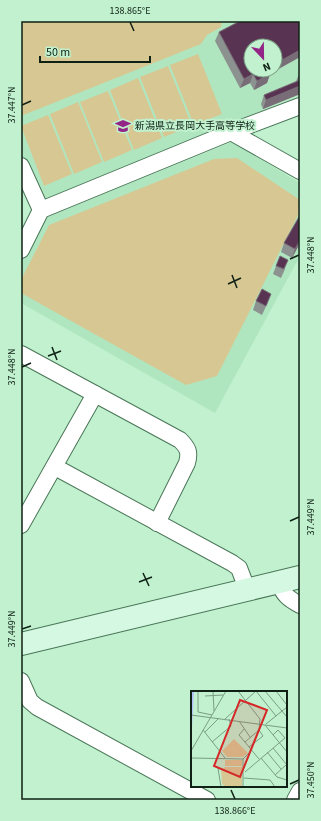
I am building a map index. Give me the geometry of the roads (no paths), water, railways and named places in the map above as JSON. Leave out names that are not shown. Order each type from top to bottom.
[{"type":"street","points":[[21,250],[41,210],[231,132],[300,106]]},
{"type":"street","points":[[231,132],[300,171]]},
{"type":"street","points":[[21,166],[41,210]]},
{"type":"street","points":[[22,356],[180,440],[187,447],[189,455],[187,463],[157,523]]},
{"type":"street","points":[[21,525],[95,394]]},
{"type":"street","points":[[55,467],[232,563],[239,568],[247,589]]},
{"type":"street","points":[[21,644],[300,577]]},
{"type":"street","points":[[279,582],[282,591],[287,598],[300,605]]},
{"type":"street","points":[[21,681],[30,701],[37,707],[207,800]]},
{"type":"street","points":[[295,800],[300,791]]},
{"type":"place","name":"新潟県立長岡大手高等学校","points":[[123,126]]}]
